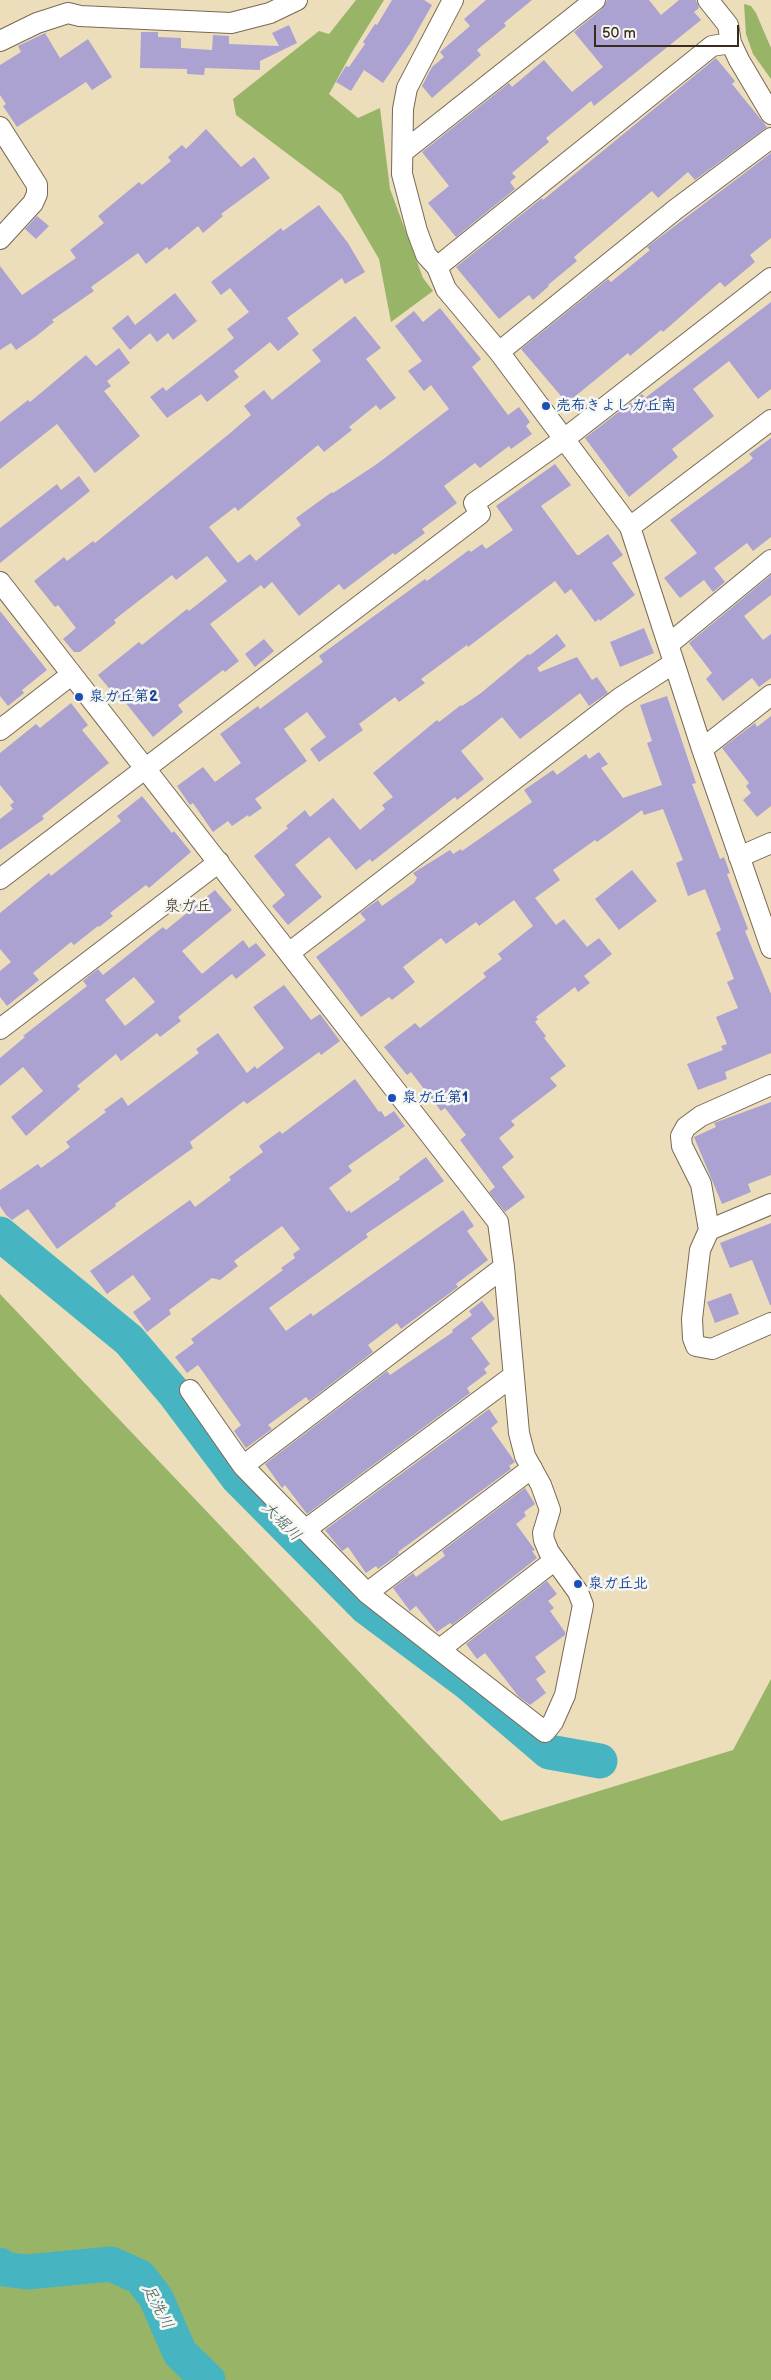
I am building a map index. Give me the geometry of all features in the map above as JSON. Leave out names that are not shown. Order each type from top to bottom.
[{"type":"street","points":[[0,41],[37,23],[68,13],[80,16],[231,23],[270,13],[297,0]]},
{"type":"street","points":[[453,0],[407,88],[403,109],[402,174],[417,231],[426,255],[438,267],[446,289],[498,352],[630,527],[702,749],[744,855],[771,948]]},
{"type":"street","points":[[403,152],[596,0]]},
{"type":"street","points":[[708,0],[728,25],[731,43],[771,114]]},
{"type":"street","points":[[438,267],[712,46],[731,43]]},
{"type":"street","points":[[0,127],[37,185],[37,194],[33,203],[0,239]]},
{"type":"street","points":[[498,352],[676,209],[771,138]]},
{"type":"street","points":[[0,879],[480,514],[474,503],[563,440],[771,278]]},
{"type":"street","points":[[630,527],[771,420]]},
{"type":"street","points":[[669,644],[771,560]]},
{"type":"street","points":[[0,582],[498,1222],[504,1267],[512,1376],[519,1434],[525,1456],[548,1499],[550,1510],[543,1532],[544,1540],[555,1560],[578,1592],[582,1605],[565,1695],[553,1722],[545,1732],[367,1594],[243,1466],[190,1390]]},
{"type":"street","points":[[289,954],[620,698],[674,663]]},
{"type":"street","points":[[0,730],[71,675]]},
{"type":"street","points":[[702,749],[771,694]]},
{"type":"street","points":[[744,855],[771,834]]},
{"type":"street","points":[[744,855],[771,843]]},
{"type":"street","points":[[0,1029],[219,862]]},
{"type":"street","points":[[771,1085],[701,1116],[686,1127],[681,1136],[682,1146],[701,1184],[709,1230],[700,1250],[694,1299],[692,1329],[696,1346],[712,1349],[771,1323]]},
{"type":"street","points":[[709,1230],[771,1204]]},
{"type":"street","points":[[243,1466],[504,1267]]},
{"type":"street","points":[[305,1530],[512,1376]]},
{"type":"street","points":[[367,1594],[532,1468]]},
{"type":"street","points":[[440,1649],[555,1560]]},
{"type":"green space","points":[[356,0],[384,0],[329,94],[358,118],[380,108],[390,189],[423,278],[433,291],[391,322],[379,259],[341,194],[236,115],[233,99],[319,31],[329,34]]},
{"type":"green space","points":[[744,4],[751,6],[756,13],[771,48],[771,79],[753,54],[746,34]]},
{"type":"green space","points":[[0,1294],[501,1821],[733,1750],[771,1679],[771,2380],[0,2380]]},
{"type":"building","points":[[392,0],[424,0],[432,5],[411,42],[383,83],[364,70],[351,91],[336,82],[346,66],[349,67],[365,44],[363,42],[375,24],[377,25]]},
{"type":"building","points":[[486,0],[532,0],[504,23],[506,26],[477,50],[481,55],[432,98],[422,86],[432,67],[444,57],[440,52],[470,26],[464,19]]},
{"type":"building","points":[[607,0],[649,0],[661,15],[679,0],[696,0],[699,8],[694,12],[701,20],[594,106],[591,101],[546,138],[549,142],[512,173],[516,177],[510,182],[515,189],[456,237],[428,203],[449,186],[422,152],[509,83],[512,87],[544,60],[572,92],[603,67],[574,32],[602,9]]},
{"type":"building","points":[[289,25],[297,43],[260,61],[260,70],[205,68],[204,75],[187,74],[187,69],[140,68],[141,32],[158,32],[158,37],[181,38],[181,48],[212,50],[213,35],[229,36],[229,44],[279,46],[272,33]]},
{"type":"building","points":[[45,33],[60,58],[88,39],[112,77],[92,90],[86,82],[17,127],[3,106],[6,104],[0,95],[0,65],[21,52],[18,46]]},
{"type":"building","points":[[716,58],[735,81],[732,84],[767,127],[695,180],[688,172],[658,198],[652,191],[574,257],[577,261],[533,300],[529,295],[499,319],[456,267],[542,198],[543,200]]},
{"type":"building","points":[[206,129],[241,167],[254,157],[270,178],[221,214],[223,216],[203,233],[198,226],[169,250],[167,247],[146,264],[138,253],[91,287],[94,291],[52,320],[54,322],[35,337],[16,350],[11,343],[0,350],[0,266],[22,295],[76,258],[70,250],[104,223],[98,216],[139,182],[142,185],[171,161],[168,157],[182,145],[186,149]]},
{"type":"building","points":[[771,153],[771,238],[750,255],[755,262],[725,287],[720,282],[663,332],[661,330],[630,356],[628,353],[567,403],[521,349],[608,279],[611,282],[650,250],[647,247]]},
{"type":"building","points":[[319,205],[348,243],[365,272],[345,284],[342,278],[287,318],[299,334],[278,351],[270,342],[234,371],[239,377],[207,402],[201,394],[167,418],[150,397],[163,387],[166,391],[234,338],[227,329],[249,312],[230,288],[221,295],[211,282],[281,228],[283,231]]},
{"type":"building","points":[[37,216],[49,226],[36,239],[25,229]]},
{"type":"building","points":[[175,293],[197,321],[173,340],[168,333],[157,342],[150,333],[130,350],[112,328],[128,315],[135,325]]},
{"type":"building","points":[[771,302],[771,389],[758,399],[729,361],[693,389],[714,416],[672,449],[678,457],[629,497],[585,438],[642,394],[645,398]]},
{"type":"building","points":[[440,308],[481,359],[472,367],[508,415],[519,407],[530,422],[526,426],[532,434],[511,449],[509,446],[480,468],[475,463],[444,486],[457,503],[422,529],[425,533],[395,555],[393,553],[344,590],[339,584],[299,616],[272,582],[264,589],[261,585],[210,624],[239,661],[225,672],[223,670],[178,705],[183,712],[153,737],[121,697],[118,699],[98,675],[139,642],[142,645],[187,609],[189,611],[227,581],[207,556],[176,580],[172,575],[114,620],[116,623],[80,652],[74,652],[63,639],[76,628],[58,605],[55,607],[34,581],[64,557],[67,561],[93,541],[95,543],[229,434],[251,415],[244,406],[264,390],[272,400],[321,361],[312,350],[355,316],[381,348],[366,359],[396,398],[380,410],[376,405],[349,427],[352,430],[324,452],[318,445],[238,511],[235,507],[209,527],[238,563],[250,554],[256,561],[301,525],[296,518],[332,492],[377,464],[449,409],[431,385],[424,391],[408,371],[422,361],[395,326],[414,311],[423,322]]},
{"type":"building","points":[[119,348],[130,363],[107,381],[111,386],[104,391],[140,436],[95,473],[57,424],[0,469],[0,422],[28,400],[30,402],[86,355],[96,366]]},
{"type":"building","points":[[771,438],[771,537],[753,551],[747,543],[714,568],[725,582],[713,592],[704,580],[680,598],[664,578],[697,553],[670,520],[749,462],[753,458],[749,454]]},
{"type":"building","points":[[555,464],[571,485],[541,506],[577,555],[608,534],[623,555],[612,563],[635,595],[600,621],[599,619],[595,622],[571,589],[565,594],[555,581],[468,647],[467,645],[421,679],[425,683],[399,702],[395,697],[359,724],[363,730],[319,762],[310,749],[326,737],[307,712],[284,729],[307,761],[255,799],[262,808],[232,826],[228,821],[213,832],[193,803],[190,805],[177,786],[203,767],[215,782],[241,763],[220,734],[258,706],[260,709],[323,662],[319,656],[425,579],[427,581],[469,550],[471,552],[482,544],[486,549],[513,530],[496,506]]},
{"type":"building","points":[[79,476],[90,491],[0,563],[0,528],[57,484],[61,490]]},
{"type":"building","points":[[771,575],[771,595],[744,616],[763,640],[771,634],[771,678],[759,687],[752,678],[723,701],[706,679],[712,673],[689,643]]},
{"type":"building","points":[[0,611],[47,670],[22,690],[24,693],[8,706],[0,696]]},
{"type":"building","points":[[644,628],[654,653],[620,667],[610,642]]},
{"type":"building","points":[[557,634],[566,646],[537,668],[540,672],[577,657],[592,680],[597,677],[608,693],[589,706],[580,693],[520,739],[502,717],[461,751],[484,779],[457,800],[455,797],[372,862],[370,859],[356,870],[329,837],[295,865],[322,897],[288,925],[272,906],[285,895],[254,856],[288,828],[286,826],[305,810],[310,817],[333,798],[360,830],[385,809],[382,805],[393,797],[373,773],[437,720],[439,722],[481,693],[528,654],[530,655]]},
{"type":"building","points":[[264,639],[274,651],[255,667],[245,654]]},
{"type":"building","points":[[667,696],[696,783],[692,784],[720,859],[724,857],[730,873],[727,874],[748,929],[745,931],[771,994],[771,1053],[725,1072],[727,1079],[698,1090],[687,1064],[723,1050],[721,1046],[727,1044],[716,1017],[738,1008],[727,982],[734,979],[716,933],[721,930],[705,889],[688,896],[676,863],[683,860],[663,809],[644,815],[642,810],[553,870],[560,880],[535,898],[556,925],[564,919],[587,947],[599,938],[612,954],[584,976],[590,983],[578,992],[575,987],[536,1017],[538,1019],[535,1022],[546,1036],[544,1038],[566,1066],[550,1078],[557,1086],[511,1121],[515,1125],[499,1138],[514,1157],[502,1167],[525,1197],[505,1212],[489,1192],[495,1187],[460,1140],[466,1135],[445,1108],[441,1111],[411,1072],[407,1075],[384,1047],[415,1023],[420,1028],[486,977],[483,973],[502,959],[498,954],[533,926],[514,900],[479,926],[476,922],[446,944],[441,938],[403,967],[415,982],[392,1000],[389,997],[361,1017],[316,957],[366,920],[360,913],[378,900],[382,906],[414,883],[417,878],[413,873],[450,850],[453,854],[461,849],[462,851],[532,802],[524,790],[553,770],[557,775],[586,754],[589,759],[599,752],[608,764],[601,768],[623,798],[662,785],[647,743],[652,741],[640,705]]},
{"type":"building","points":[[71,703],[88,725],[82,730],[109,763],[42,816],[44,819],[0,850],[0,819],[13,809],[10,805],[14,802],[0,785],[0,753],[36,724],[40,728]]},
{"type":"building","points":[[771,716],[771,806],[757,817],[743,800],[751,793],[746,786],[749,783],[722,748],[755,723],[757,727]]},
{"type":"building","points":[[142,796],[172,833],[174,831],[191,852],[149,888],[146,885],[110,913],[113,916],[99,927],[74,945],[71,942],[33,973],[39,980],[7,1006],[0,997],[0,971],[11,962],[0,949],[0,913],[49,873],[51,876],[121,821],[117,816]]},
{"type":"building","points":[[632,870],[657,901],[619,930],[595,899]]},
{"type":"building","points":[[215,890],[232,910],[182,951],[202,974],[243,940],[249,948],[256,943],[266,955],[236,979],[232,974],[178,1017],[181,1021],[160,1037],[157,1033],[121,1061],[116,1054],[77,1086],[80,1089],[26,1136],[11,1117],[43,1091],[23,1067],[0,1086],[0,1058],[25,1037],[23,1036],[87,986],[83,981],[90,975],[98,969],[103,975],[163,927],[166,930]],"holes":[[[134,977],[155,1002],[125,1026],[105,1000]]]},
{"type":"building","points":[[284,985],[311,1020],[320,1014],[340,1041],[321,1055],[319,1052],[247,1104],[244,1101],[190,1142],[193,1148],[115,1204],[116,1206],[57,1249],[28,1209],[12,1220],[6,1215],[0,1206],[0,1190],[38,1164],[41,1168],[70,1147],[66,1142],[106,1112],[104,1110],[122,1097],[128,1106],[199,1053],[196,1049],[218,1033],[247,1073],[255,1066],[257,1069],[284,1048],[253,1007]]},
{"type":"building","points":[[355,1079],[379,1112],[381,1111],[385,1117],[394,1111],[405,1126],[348,1166],[352,1171],[329,1188],[347,1212],[349,1210],[351,1213],[400,1179],[399,1177],[426,1157],[444,1181],[366,1234],[368,1237],[269,1308],[286,1331],[311,1313],[313,1316],[463,1210],[474,1226],[467,1231],[488,1260],[456,1284],[458,1287],[401,1329],[397,1323],[368,1345],[373,1352],[309,1401],[306,1397],[268,1425],[272,1429],[246,1448],[234,1431],[241,1425],[198,1365],[187,1373],[175,1357],[194,1343],[191,1339],[283,1270],[281,1268],[295,1258],[293,1254],[300,1249],[282,1226],[234,1261],[238,1266],[220,1280],[212,1278],[169,1310],[171,1314],[147,1332],[133,1312],[151,1299],[133,1275],[107,1294],[90,1271],[190,1200],[195,1207],[231,1180],[229,1177],[263,1152],[259,1146],[280,1131],[282,1134]]},
{"type":"building","points":[[771,1102],[771,1175],[748,1184],[751,1192],[722,1204],[694,1137],[716,1127],[714,1123]]},
{"type":"building","points":[[771,1223],[770,1305],[752,1260],[730,1268],[720,1243]]},
{"type":"building","points":[[731,1293],[739,1314],[715,1323],[707,1302]]},
{"type":"building","points":[[482,1301],[495,1319],[471,1338],[490,1364],[484,1369],[487,1373],[467,1388],[470,1393],[307,1514],[285,1485],[282,1488],[265,1464],[387,1371],[390,1375],[453,1332],[452,1330],[472,1315],[469,1311]]},
{"type":"building","points":[[489,1409],[498,1422],[491,1428],[515,1462],[509,1466],[511,1469],[398,1552],[399,1554],[378,1569],[376,1566],[366,1573],[348,1547],[342,1551],[325,1530]]},
{"type":"building","points":[[525,1488],[535,1504],[524,1512],[526,1516],[516,1524],[535,1550],[532,1551],[537,1558],[452,1625],[450,1623],[437,1632],[416,1606],[410,1611],[393,1588],[413,1573],[416,1577],[445,1556],[442,1551]]},
{"type":"building","points":[[547,1581],[557,1594],[548,1601],[554,1608],[550,1611],[565,1632],[565,1635],[535,1657],[546,1672],[536,1679],[546,1693],[530,1705],[519,1697],[485,1653],[477,1659],[466,1644]]},
{"type":"waterway","name":"大堀川","points":[[0,1234],[129,1340],[175,1394],[238,1478],[366,1607],[468,1683],[549,1752],[600,1761]]},
{"type":"waterway","name":"足洗川","points":[[0,2265],[3,2269],[27,2272],[111,2264],[140,2277],[156,2298],[180,2353],[208,2380]]},
{"type":"place","name":"売布きよしガ丘南","points":[[546,406]]},
{"type":"place","name":"泉ガ丘第2","points":[[79,697]]},
{"type":"place","name":"泉ガ丘第1","points":[[392,1098]]},
{"type":"place","name":"泉ガ丘北","points":[[578,1584]]},
{"type":"district","name":"泉ガ丘","points":[[188,907]]}]
